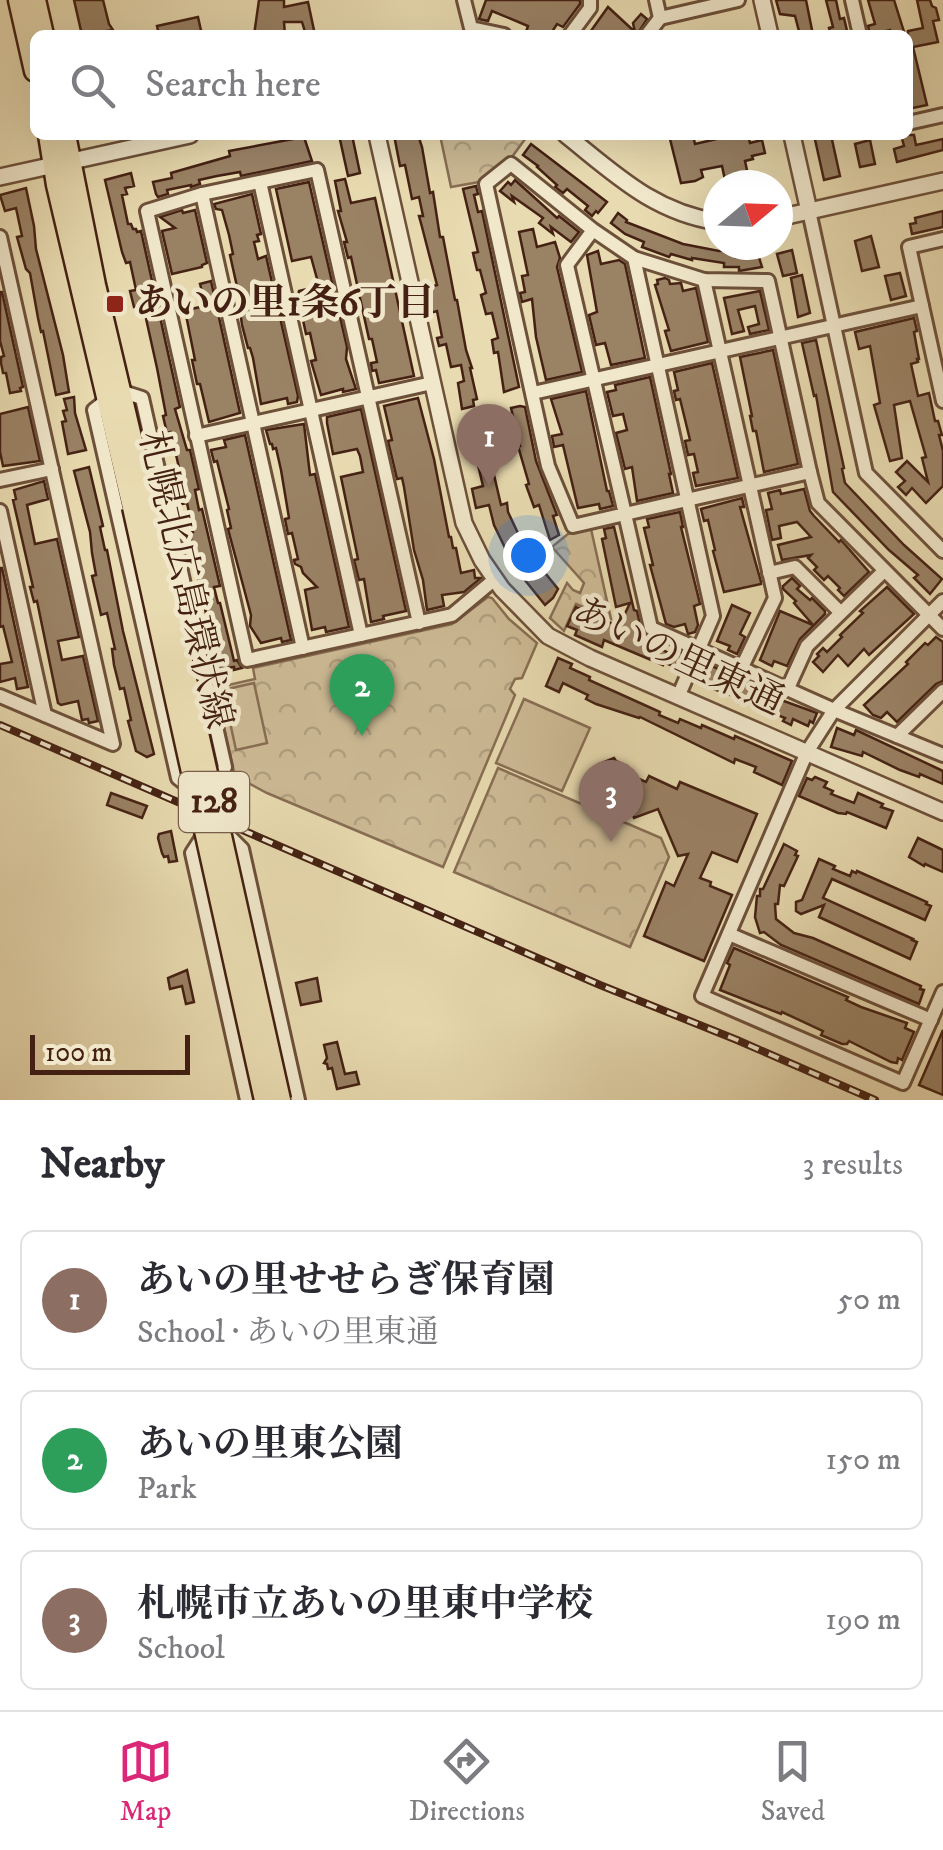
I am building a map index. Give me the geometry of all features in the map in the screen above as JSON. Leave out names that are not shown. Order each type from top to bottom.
[{"type":"main road","points":[[19,0],[30,49]]},
{"type":"main road","points":[[35,0],[41,30]]},
{"type":"main road","name":"札幌北広島環状線","points":[[52,140],[63,163],[280,1100]]},
{"type":"main road","name":"札幌北広島環状線","points":[[63,163],[65,140]]},
{"type":"main road","name":"札幌北広島環状線","points":[[140,506],[265,1100]]},
{"type":"street","points":[[464,0],[471,28],[480,30]]},
{"type":"street","points":[[574,30],[590,8],[590,0]]},
{"type":"street","points":[[656,0],[660,18]]},
{"type":"street","points":[[650,30],[660,18],[738,0]]},
{"type":"street","points":[[762,0],[769,30]]},
{"type":"street","points":[[852,0],[859,30]]},
{"type":"street","points":[[913,122],[943,115]]},
{"type":"street","points":[[0,177],[167,140]]},
{"type":"street","name":"あいの里東通","points":[[378,140],[464,523],[502,589],[548,636],[590,658],[943,812]]},
{"type":"street","points":[[572,140],[658,204],[703,219]]},
{"type":"street","points":[[793,140],[866,473],[943,551]]},
{"type":"street","points":[[810,472],[572,526],[548,466],[486,184],[511,164],[592,230],[634,258],[704,280],[768,281],[818,503],[943,629]]},
{"type":"street","points":[[419,623],[317,170],[202,194],[146,211],[247,660],[452,616],[496,579]]},
{"type":"street","points":[[793,215],[943,181]]},
{"type":"street","points":[[260,182],[361,635]]},
{"type":"street","points":[[202,194],[304,648]]},
{"type":"street","points":[[592,230],[568,265],[650,628],[943,755]]},
{"type":"street","points":[[0,236],[113,744],[0,696]]},
{"type":"street","points":[[943,239],[908,247],[943,401]]},
{"type":"street","points":[[634,258],[713,616],[678,696]]},
{"type":"street","points":[[704,280],[775,598],[742,667]]},
{"type":"street","points":[[533,393],[922,306]]},
{"type":"street","points":[[196,436],[432,383]]},
{"type":"street","points":[[114,395],[142,398],[225,767],[217,782],[192,789],[178,778],[96,421],[94,410],[114,395]]},
{"type":"street","points":[[0,480],[52,469]]},
{"type":"street","points":[[0,511],[45,714]]},
{"type":"street","points":[[769,574],[795,567],[840,612]]},
{"type":"street","points":[[788,688],[806,646],[884,570]]},
{"type":"street","points":[[943,602],[834,710],[807,752],[702,996],[903,1082],[943,992]]},
{"type":"street","points":[[897,736],[943,691]]},
{"type":"street","points":[[247,1100],[192,853],[201,839],[226,833],[242,848],[298,1100]]},
{"type":"street","points":[[728,934],[931,1020]]},
{"type":"street","points":[[215,957],[264,946]]},
{"type":"green space","points":[[441,140],[524,140],[509,161],[479,182],[451,187]]},
{"type":"green space","points":[[591,529],[611,619],[576,604],[564,631],[550,618],[567,583],[580,593],[584,583],[552,547],[568,534]]},
{"type":"green space","points":[[488,597],[537,643],[522,678],[515,679],[510,689],[515,695],[443,867],[235,776],[215,688],[255,679],[253,668],[452,624]]},
{"type":"green space","points":[[254,683],[267,743],[236,750],[223,690]]},
{"type":"green space","points":[[524,699],[590,728],[562,791],[496,763]]},
{"type":"green space","points":[[498,768],[661,838],[669,857],[630,947],[454,872]]},
{"type":"building","points":[[74,0],[103,0],[113,30],[81,30]]},
{"type":"building","points":[[259,0],[284,0],[284,7],[308,2],[314,30],[304,30],[302,22],[284,22],[285,30],[255,30]]},
{"type":"building","points":[[486,0],[580,0],[563,27],[557,24],[553,30],[527,30],[528,26],[492,11],[488,21],[479,19]]},
{"type":"building","points":[[776,0],[806,0],[812,30],[799,30],[795,16],[780,14]]},
{"type":"building","points":[[826,0],[836,0],[847,30],[830,30],[833,27]]},
{"type":"building","points":[[868,0],[894,0],[903,30],[869,30],[868,26],[875,24]]},
{"type":"building","points":[[917,0],[930,0],[939,20],[933,21],[938,42],[913,47],[913,30],[923,28]]},
{"type":"building","points":[[608,7],[633,30],[592,30]]},
{"type":"building","points":[[641,14],[647,19],[640,30],[635,30],[633,23]]},
{"type":"building","points":[[198,17],[201,30],[158,30],[157,26]]},
{"type":"building","points":[[913,47],[927,105],[913,108]]},
{"type":"building","points":[[913,135],[916,145],[943,139],[943,150],[897,162],[894,149],[904,146],[902,140],[913,140]]},
{"type":"building","points":[[305,140],[312,161],[241,176],[240,172],[217,176],[199,180],[200,184],[191,187],[167,190],[168,194],[158,197],[156,194],[153,182],[230,156],[229,151]]},
{"type":"building","points":[[340,140],[353,140],[360,173],[348,176]]},
{"type":"building","points":[[395,140],[420,140],[472,368],[477,399],[473,400],[474,406],[462,409],[458,383],[464,381],[461,365],[451,367],[446,344],[439,346],[437,338],[442,337],[437,311],[430,313],[425,288],[437,285],[419,216],[423,216],[419,197],[412,199],[405,165],[400,166]]},
{"type":"building","points":[[670,140],[694,140],[695,144],[762,140],[765,153],[745,161],[747,170],[723,170],[722,166],[701,170],[703,177],[681,183]]},
{"type":"building","points":[[815,140],[832,140],[840,176],[824,180]]},
{"type":"building","points":[[870,140],[875,164],[860,167],[855,144]]},
{"type":"building","points":[[531,144],[607,202],[598,213],[592,216],[585,210],[588,206],[567,189],[563,193],[555,187],[523,155]]},
{"type":"building","points":[[131,173],[134,186],[125,188],[127,194],[122,195],[128,224],[141,231],[180,407],[175,409],[190,450],[199,489],[195,490],[199,510],[202,509],[220,586],[214,587],[234,661],[242,668],[234,670],[213,670],[210,654],[215,653],[189,539],[193,532],[187,503],[182,504],[178,496],[176,488],[183,486],[171,432],[167,433],[163,416],[166,415],[143,305],[134,307],[130,291],[136,290],[130,262],[126,263],[122,252],[105,180]]},
{"type":"building","points":[[345,179],[351,203],[375,198],[414,376],[379,383],[376,370],[372,371],[371,363],[377,362],[338,211],[335,181]]},
{"type":"building","points":[[515,180],[557,218],[579,232],[571,242],[551,227],[553,234],[539,223],[543,218],[500,191]]},
{"type":"building","points":[[309,182],[347,347],[346,359],[356,389],[321,395],[311,361],[316,360],[310,333],[306,334],[298,297],[299,291],[319,286],[311,257],[292,261],[276,189]]},
{"type":"building","points":[[476,186],[478,194],[474,195],[478,212],[482,211],[519,387],[504,392],[498,352],[494,353],[492,340],[498,338],[492,313],[486,314],[481,295],[486,293],[473,253],[478,252],[463,189]]},
{"type":"building","points":[[26,188],[69,392],[56,395],[30,273],[17,237],[22,236],[16,208],[5,211],[0,195]]},
{"type":"building","points":[[252,194],[261,234],[257,235],[259,241],[254,242],[258,259],[266,256],[298,396],[297,402],[288,404],[287,398],[261,404],[242,325],[229,235],[222,210],[214,204]]},
{"type":"building","points":[[195,210],[207,263],[172,274],[162,231],[175,228],[160,217]]},
{"type":"building","points":[[943,211],[943,227],[912,234],[910,224],[916,223],[915,218]]},
{"type":"building","points":[[618,213],[626,222],[703,248],[703,260],[671,254],[669,257],[642,247],[644,242],[611,223]]},
{"type":"building","points":[[533,229],[537,247],[555,242],[560,258],[557,267],[582,372],[546,380],[532,299],[522,302],[520,293],[525,292],[522,276],[528,275],[519,232]]},
{"type":"building","points":[[871,236],[879,267],[862,271],[855,241]]},
{"type":"building","points":[[598,251],[601,264],[619,260],[625,264],[645,358],[611,365],[605,343],[596,345],[589,315],[597,312],[587,255]]},
{"type":"building","points":[[793,255],[797,273],[783,276],[779,260],[793,260]]},
{"type":"building","points":[[705,260],[760,260],[762,267],[739,271],[739,267],[724,267],[724,263]]},
{"type":"building","points":[[900,273],[906,296],[891,300],[885,276]]},
{"type":"building","points":[[802,275],[810,313],[798,317],[791,278]]},
{"type":"building","points":[[665,278],[670,284],[681,283],[683,291],[696,288],[708,342],[671,351],[665,331],[669,330],[655,285]]},
{"type":"building","points":[[211,281],[240,413],[209,422],[197,384],[185,310],[206,306],[200,284]]},
{"type":"building","points":[[760,291],[769,330],[750,334],[748,327],[759,324],[755,306],[738,310],[744,331],[732,334],[724,298]]},
{"type":"building","points":[[0,292],[23,387],[10,393],[1,363],[4,356],[0,341]]},
{"type":"building","points":[[914,318],[919,359],[911,364],[918,396],[929,393],[942,435],[943,486],[926,503],[912,488],[906,495],[898,487],[905,481],[896,472],[907,461],[928,482],[922,458],[926,457],[910,401],[894,405],[902,458],[890,461],[874,405],[880,403],[870,346],[859,349],[855,332]]},
{"type":"building","points":[[816,340],[845,483],[942,579],[930,594],[914,578],[918,575],[833,492],[816,395],[802,343]]},
{"type":"building","points":[[773,350],[798,464],[764,472],[740,357]]},
{"type":"building","points":[[712,363],[738,478],[696,486],[693,473],[698,472],[694,454],[688,455],[685,441],[690,440],[680,399],[676,400],[674,372]]},
{"type":"building","points":[[650,377],[673,493],[637,501],[632,467],[625,469],[616,433],[627,430],[623,414],[613,416],[607,392],[616,390],[615,385]]},
{"type":"building","points":[[586,391],[613,506],[600,509],[599,504],[578,508],[563,445],[554,447],[552,436],[562,434],[551,399]]},
{"type":"building","points":[[74,397],[86,450],[68,454],[62,422],[66,421],[63,411],[67,410],[64,399]]},
{"type":"building","points":[[418,398],[449,537],[456,548],[461,573],[474,570],[475,578],[481,578],[464,592],[442,595],[444,606],[427,610],[402,478],[397,479],[388,441],[392,440],[384,406]]},
{"type":"building","points":[[28,407],[40,461],[3,466],[0,414]]},
{"type":"building","points":[[525,407],[536,461],[557,515],[553,516],[559,535],[550,540],[539,505],[534,507],[526,485],[529,484],[511,408]]},
{"type":"building","points":[[361,409],[406,611],[371,622],[364,579],[359,580],[354,560],[358,559],[341,477],[363,472],[360,456],[357,449],[333,454],[327,423],[327,417]]},
{"type":"building","points":[[304,424],[310,475],[315,474],[349,627],[326,632],[325,627],[312,630],[305,590],[317,587],[295,564],[298,559],[285,519],[289,518],[281,470],[276,448],[270,444],[266,430]]},
{"type":"building","points":[[245,435],[291,640],[282,642],[281,638],[261,643],[250,626],[251,615],[228,529],[229,509],[211,450],[226,447],[224,440]]},
{"type":"building","points":[[491,462],[501,505],[507,503],[525,548],[558,589],[545,605],[509,556],[489,505],[476,508],[472,489],[483,486],[478,465]]},
{"type":"building","points":[[89,467],[123,631],[154,754],[147,757],[136,751],[124,688],[120,689],[114,665],[115,649],[107,613],[101,615],[92,576],[96,575],[90,532],[74,471]]},
{"type":"building","points":[[44,481],[48,499],[27,505],[35,544],[57,539],[79,637],[58,641],[62,660],[83,656],[98,721],[89,723],[88,719],[82,720],[78,701],[58,703],[13,500],[14,490]]},
{"type":"building","points":[[804,489],[810,511],[869,572],[844,596],[828,576],[824,580],[814,570],[817,567],[808,558],[811,555],[782,560],[778,545],[811,537],[797,522],[779,526],[781,538],[772,540],[766,510],[772,509],[768,493]]},
{"type":"building","points":[[742,498],[744,507],[740,507],[761,584],[724,592],[708,520],[704,521],[701,509]]},
{"type":"building","points":[[680,512],[700,604],[694,606],[698,625],[695,632],[688,634],[685,624],[666,624],[644,528],[649,527],[647,519]]},
{"type":"building","points":[[614,527],[640,625],[635,637],[675,656],[677,651],[686,654],[679,669],[604,640],[602,647],[575,635],[577,630],[567,626],[576,607],[622,628],[620,624],[630,603],[616,607],[602,539],[606,538],[604,529]]},
{"type":"building","points":[[0,568],[28,687],[17,689],[15,678],[0,682],[0,664],[12,662],[3,626],[0,627]]},
{"type":"building","points":[[792,578],[800,586],[797,589],[812,598],[825,614],[800,639],[787,666],[774,661],[772,666],[760,660],[780,611],[813,625],[783,589]]},
{"type":"building","points":[[887,587],[914,614],[869,655],[864,649],[848,666],[838,655],[823,672],[813,662],[817,654],[823,648],[827,652],[863,613],[860,611]]},
{"type":"building","points":[[732,605],[750,613],[740,634],[745,637],[737,654],[717,641]]},
{"type":"building","points":[[936,637],[943,642],[943,681],[897,722],[887,712],[881,718],[873,715],[864,705],[925,643],[928,645]]},
{"type":"building","points":[[558,658],[572,664],[570,668],[590,677],[589,680],[660,712],[659,715],[678,723],[680,719],[701,728],[702,725],[734,739],[735,736],[792,761],[782,785],[754,772],[756,767],[735,759],[734,763],[640,717],[596,704],[586,699],[588,695],[563,683],[559,692],[546,686]]},
{"type":"building","points":[[712,666],[750,683],[748,687],[756,691],[817,713],[813,723],[810,721],[808,726],[793,719],[791,725],[783,721],[785,718],[697,683],[703,669],[709,672]]},
{"type":"building","points":[[837,728],[854,735],[856,730],[943,771],[943,784],[863,752],[862,756],[831,747]]},
{"type":"building","points":[[614,758],[627,766],[625,773],[646,782],[649,776],[677,789],[680,782],[757,814],[737,862],[712,852],[700,878],[732,895],[704,961],[644,936],[666,882],[674,886],[688,854],[678,856],[658,809],[634,818],[630,807],[617,812],[599,764]]},
{"type":"building","points":[[807,778],[827,782],[824,787],[833,791],[831,794],[854,803],[858,793],[893,811],[886,828],[799,796]]},
{"type":"building","points":[[111,793],[147,806],[142,818],[107,805]]},
{"type":"building","points":[[171,831],[177,861],[169,862],[158,838],[159,834]]},
{"type":"building","points":[[918,838],[943,850],[943,872],[909,857]]},
{"type":"building","points":[[784,844],[797,851],[798,856],[784,886],[780,885],[776,919],[794,933],[921,986],[924,990],[919,1004],[760,933],[755,917],[757,896]]},
{"type":"building","points":[[819,859],[835,866],[833,869],[850,876],[857,871],[931,906],[925,920],[832,879],[823,898],[913,939],[917,942],[910,959],[819,917],[824,905],[801,914],[796,911],[796,902],[802,900]]},
{"type":"building","points":[[734,948],[848,997],[846,1000],[861,1007],[907,1023],[905,1028],[914,1032],[902,1060],[891,1062],[849,1041],[842,1044],[782,1012],[720,990]]},
{"type":"building","points":[[187,970],[194,1002],[186,1004],[182,986],[170,989],[168,978]]},
{"type":"building","points":[[317,978],[321,1001],[301,1005],[296,983]]},
{"type":"building","points":[[943,1030],[943,1095],[919,1085]]},
{"type":"building","points":[[337,1042],[345,1074],[356,1072],[359,1084],[337,1089],[332,1068],[324,1063],[324,1045]]},
{"type":"railway","points":[[0,725],[875,1100]]},
{"type":"place","name":"あいの里1条6丁目","points":[[115,304]]},
{"type":"place","name":"あいの里せせらぎ保育園","points":[[489,486]]},
{"type":"place","name":"あいの里東公園","points":[[362,736]]},
{"type":"place","name":"札幌市立あいの里東中学校","points":[[611,842]]}]
